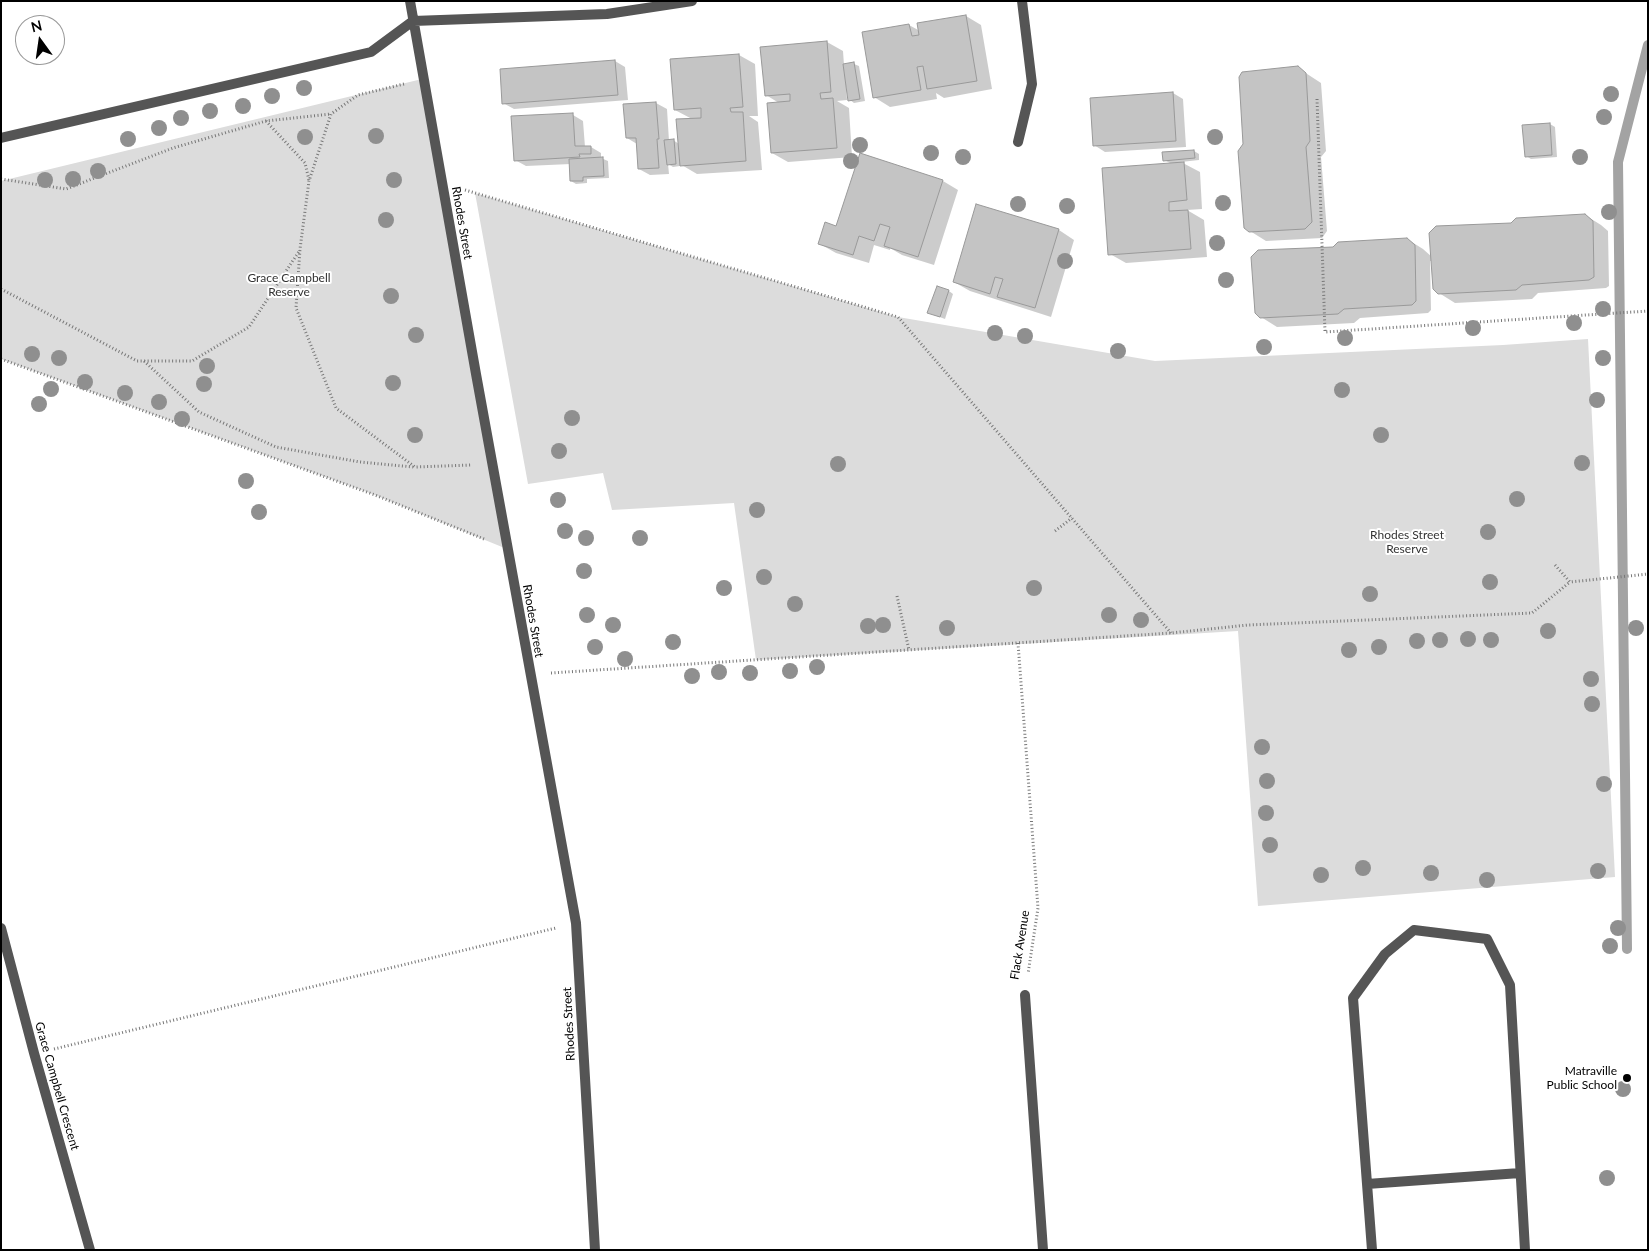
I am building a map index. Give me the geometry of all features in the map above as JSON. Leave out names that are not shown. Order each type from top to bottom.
[{"type":"street","name":"Rhodes Street","points":[[410,1],[507,549],[576,923],[595,1250]]},
{"type":"street","points":[[1,138],[371,52],[413,21],[607,14],[692,1]]},
{"type":"street","points":[[1018,142],[1032,84],[1022,1]]},
{"type":"street","name":"Grace Campbell Crescent","points":[[1,928],[90,1250]]},
{"type":"street","points":[[1372,1250],[1353,998],[1385,954],[1414,930],[1487,939],[1510,985],[1525,1250]]},
{"type":"street","name":"Flack Avenue","points":[[1025,995],[1043,1250]]},
{"type":"street","points":[[1367,1184],[1520,1173]]},
{"type":"path","points":[[1,178],[66,188],[173,148],[266,121],[331,114],[358,95],[424,79]]},
{"type":"path","points":[[1317,99],[1325,332],[1648,311]]},
{"type":"path","points":[[331,114],[310,181],[300,249],[296,308],[336,408],[415,467]]},
{"type":"path","points":[[266,121],[305,163],[310,181]]},
{"type":"path","points":[[442,184],[898,317],[1171,633]]},
{"type":"path","points":[[1,290],[137,361],[192,361],[249,327],[300,249]]},
{"type":"path","points":[[1,359],[375,495],[507,549]]},
{"type":"path","points":[[143,360],[199,412],[276,447],[360,462],[415,467],[492,464]]},
{"type":"path","points":[[1055,531],[1072,518]]},
{"type":"path","points":[[1555,565],[1570,582]]},
{"type":"path","points":[[530,674],[1171,633],[1248,625],[1532,613],[1570,582],[1648,574]]},
{"type":"path","points":[[897,596],[909,650]]},
{"type":"path","name":"Flack Avenue","points":[[1018,643],[1038,908],[1025,995]]},
{"type":"path","points":[[34,1053],[576,923]]},
{"type":"green space","name":"Grace Campbell Reserve","points":[[422,79],[507,549],[375,495],[1,359],[1,181]]},
{"type":"green space","name":"Rhodes Street Reserve","points":[[475,193],[898,317],[1155,361],[1503,345],[1588,339],[1615,877],[1258,906],[1238,631],[756,660],[734,503],[612,510],[603,473],[528,484]]},
{"type":"building","points":[[966,15],[977,81],[927,89],[923,66],[917,67],[921,90],[873,98],[862,32],[909,24],[912,36],[919,35],[917,23]]},
{"type":"building","points":[[827,41],[831,92],[820,93],[821,99],[833,98],[837,148],[771,153],[767,103],[790,101],[790,94],[765,96],[760,47]]},
{"type":"building","points":[[739,54],[743,107],[730,108],[731,112],[743,112],[746,161],[680,166],[676,119],[701,118],[701,108],[674,110],[670,59]]},
{"type":"building","points":[[615,60],[618,95],[502,104],[500,69]]},
{"type":"building","points":[[854,62],[860,99],[848,101],[843,64]]},
{"type":"building","points":[[1298,66],[1306,73],[1310,141],[1306,147],[1312,222],[1305,229],[1249,232],[1244,228],[1238,151],[1243,144],[1239,77],[1242,72]]},
{"type":"building","points":[[1173,92],[1176,141],[1093,146],[1090,98]]},
{"type":"building","points":[[656,102],[659,168],[638,169],[636,138],[626,138],[623,104]]},
{"type":"building","points":[[573,113],[575,146],[591,146],[591,154],[579,154],[580,157],[514,161],[511,116]]},
{"type":"building","points":[[1550,123],[1552,155],[1525,157],[1522,125]]},
{"type":"building","points":[[674,139],[676,164],[667,165],[664,140]]},
{"type":"building","points":[[1194,150],[1195,158],[1163,161],[1162,152]]},
{"type":"building","points":[[860,153],[943,180],[918,257],[884,246],[890,227],[880,224],[874,241],[859,236],[853,255],[818,244],[825,222],[836,226]]},
{"type":"building","points":[[603,157],[604,176],[583,177],[583,181],[570,181],[569,159]]},
{"type":"building","points":[[1184,162],[1187,200],[1169,202],[1169,211],[1188,210],[1191,249],[1108,255],[1102,168]]},
{"type":"building","points":[[976,204],[1059,229],[1035,308],[997,297],[1003,279],[995,277],[990,294],[953,282]]},
{"type":"building","points":[[1585,214],[1593,221],[1594,277],[1589,280],[1522,285],[1516,290],[1438,294],[1433,289],[1429,233],[1436,226],[1511,223],[1516,218]]},
{"type":"building","points":[[1407,238],[1415,245],[1416,301],[1412,305],[1344,309],[1338,314],[1260,318],[1255,313],[1251,257],[1258,250],[1333,247],[1338,242]]},
{"type":"building","points":[[937,286],[949,290],[940,317],[927,313]]},
{"type":"waterway","points":[[1627,949],[1618,162],[1648,45]]},
{"type":"place","name":"Matraville Public School","points":[[1627,1078]]}]
